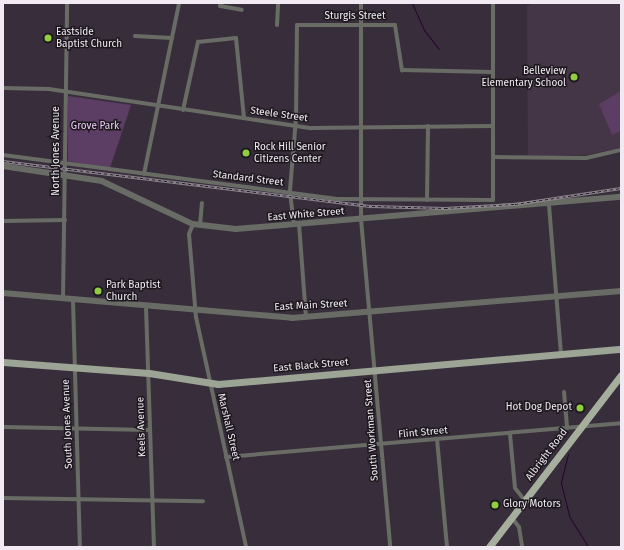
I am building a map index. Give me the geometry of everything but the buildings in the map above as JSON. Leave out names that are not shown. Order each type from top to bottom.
[{"type":"highway","name":"Albright Road","points":[[489,547],[621,375]]},
{"type":"main road","name":"East Black Street","points":[[3,362],[75,370],[149,373],[210,384],[621,349]]},
{"type":"street","name":"North Jones Avenue","points":[[63,299],[67,3]]},
{"type":"street","points":[[144,174],[179,3]]},
{"type":"street","points":[[221,3],[220,6],[242,10]]},
{"type":"street","points":[[277,25],[278,3]]},
{"type":"street","name":"South Workman Street","points":[[361,3],[363,25],[361,219],[371,311],[390,547]]},
{"type":"street","points":[[493,3],[493,157],[586,158],[621,150]]},
{"type":"street","name":"Sturgis Street","points":[[295,126],[297,25],[397,26],[402,70],[492,72]]},
{"type":"street","points":[[135,36],[172,38]]},
{"type":"street","points":[[183,110],[198,42],[236,38],[244,118]]},
{"type":"street","name":"Steele Street","points":[[3,88],[66,92],[158,107],[295,126],[493,126]]},
{"type":"street","points":[[295,126],[291,193],[297,224],[306,316]]},
{"type":"street","points":[[427,200],[428,126]]},
{"type":"street","name":"Standard Street","points":[[3,155],[291,193],[362,200],[493,200],[493,157]]},
{"type":"street","name":"East White Street","points":[[3,166],[65,174],[102,181],[193,224],[236,229],[549,205],[621,197]]},
{"type":"street","points":[[200,225],[202,203]]},
{"type":"street","points":[[549,205],[562,354]]},
{"type":"street","points":[[3,221],[65,220]]},
{"type":"street","name":"Marshall Street","points":[[193,224],[189,234],[195,311],[246,547]]},
{"type":"street","name":"East Main Street","points":[[3,293],[195,311],[306,316],[621,291]]},
{"type":"street","name":"South Jones Avenue","points":[[73,300],[80,547]]},
{"type":"street","name":"Keels Avenue","points":[[146,307],[154,547]]},
{"type":"street","points":[[564,392],[567,428]]},
{"type":"street","name":"Flint Street","points":[[226,457],[510,434],[621,423]]},
{"type":"street","points":[[3,427],[150,430]]},
{"type":"street","points":[[510,434],[515,488],[525,501]]},
{"type":"street","points":[[437,439],[447,547]]},
{"type":"street","points":[[3,498],[203,502]]},
{"type":"street","points":[[512,518],[519,526],[522,547]]},
{"type":"shaded area","name":"Belleview Elementary School","points":[[534,3],[621,3],[621,148],[585,155],[528,156],[527,6]]},
{"type":"green space","points":[[621,91],[621,131],[612,135],[599,104]]},
{"type":"green space","name":"Grove Park","points":[[68,96],[131,105],[110,168],[68,161]]},
{"type":"waterway","points":[[412,3],[424,30],[439,49]]},
{"type":"waterway","points":[[568,454],[561,483],[569,516],[588,547]]},
{"type":"railway","points":[[3,161],[372,206],[445,208],[515,204],[621,188]]},
{"type":"place","name":"Eastside Baptist Church","points":[[48,38]]},
{"type":"place","name":"Belleview Elementary School","points":[[574,77]]},
{"type":"place","name":"Rock Hill Senior Citizens Center","points":[[246,153]]},
{"type":"place","name":"Park Baptist Church","points":[[98,291]]},
{"type":"place","name":"Hot Dog Depot","points":[[580,408]]},
{"type":"place","name":"Glory Motors","points":[[495,505]]}]
